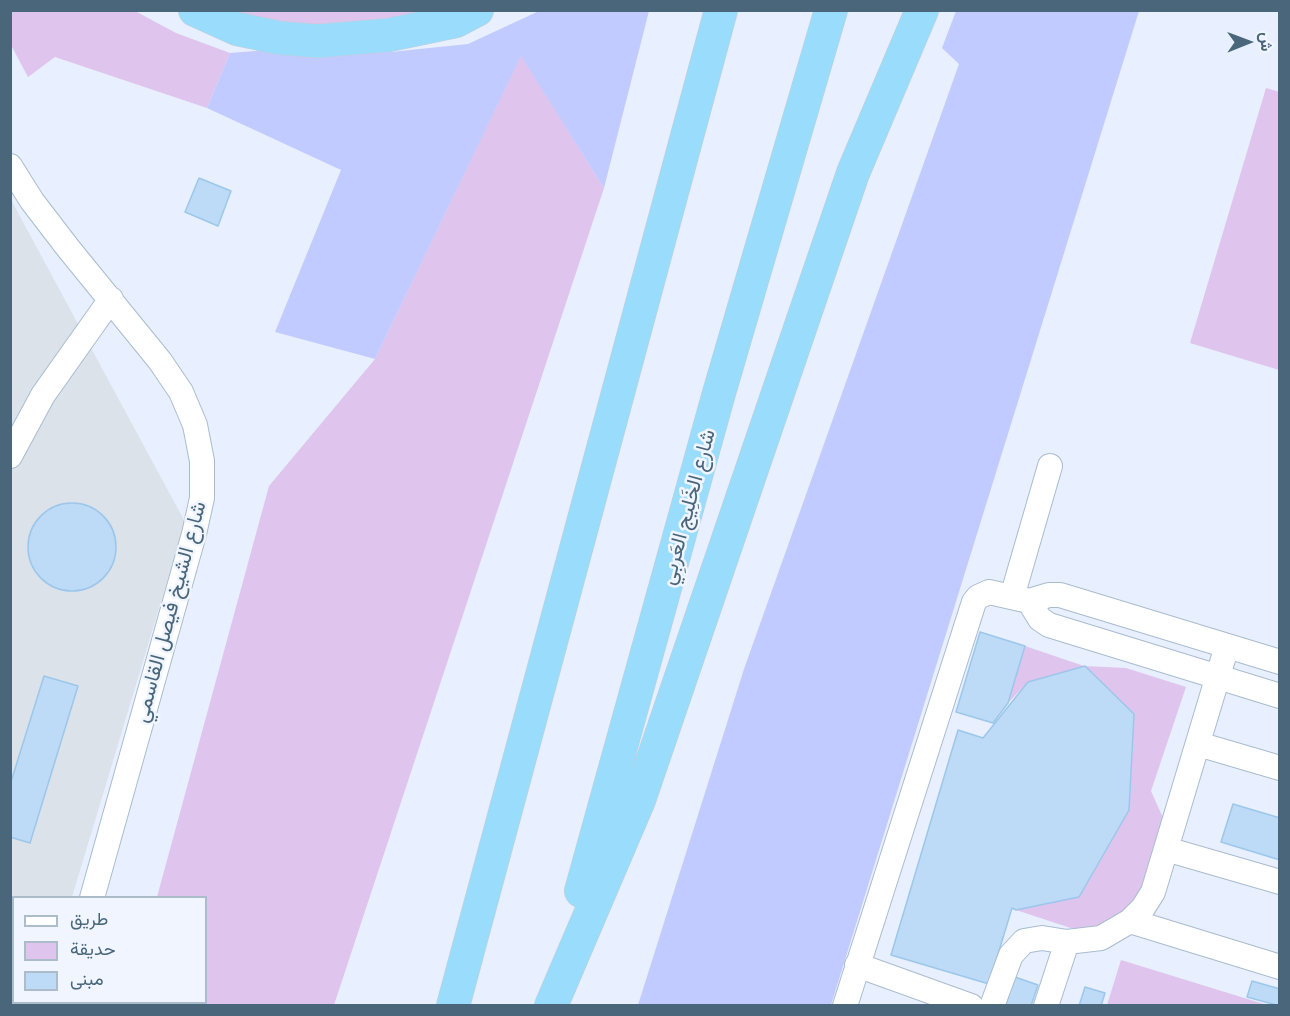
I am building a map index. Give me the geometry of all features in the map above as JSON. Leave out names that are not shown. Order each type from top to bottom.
[{"type":"highway","points":[[195,10],[237,29],[280,38],[318,41],[388,35],[456,21],[477,10]]},
{"type":"highway","points":[[453,1005],[721,10]]},
{"type":"highway","name":"شارع الخَلِيج العَربِي","points":[[550,1005],[719,393],[831,10]]},
{"type":"highway","points":[[550,1005],[639,800],[853,173],[922,10]]},
{"type":"street","name":"شارع الشيخ فيصل القاسمي","points":[[10,166],[68,248],[111,299],[181,392],[195,425],[202,461],[202,498],[194,534],[92,896]]},
{"type":"street","points":[[10,456],[43,395],[111,299]]},
{"type":"street","points":[[1020,599],[1050,466]]},
{"type":"street","points":[[845,1005],[974,602],[978,597],[989,592],[1020,599],[1049,594],[1060,595],[1280,662]]},
{"type":"street","points":[[1020,599],[1049,625],[1280,696]]},
{"type":"street","points":[[992,1005],[1011,955],[1017,947],[1032,938],[1067,942],[1101,938],[1130,921],[1143,908],[1153,892],[1227,646]]},
{"type":"street","points":[[1198,744],[1280,768]]},
{"type":"street","points":[[1166,849],[1280,882]]},
{"type":"street","points":[[1130,921],[1280,967]]},
{"type":"street","points":[[1046,1005],[1067,942]]},
{"type":"street","points":[[857,965],[971,1005]]},
{"type":"shaded area","points":[[10,198],[185,522],[72,896],[12,896],[12,1004],[41,1004],[40,1006],[10,1005]]},
{"type":"green space","points":[[10,11],[135,11],[176,33],[230,53],[207,108],[55,57],[28,77],[11,45]]},
{"type":"green space","points":[[226,11],[473,11],[311,30]]},
{"type":"green space","points":[[521,55],[604,188],[334,1005],[128,1006],[128,1004],[207,1004],[207,896],[157,896],[269,486],[375,359]]},
{"type":"green space","points":[[1266,88],[1280,92],[1279,370],[1190,343]]},
{"type":"green space","points":[[1025,646],[1084,666],[1028,682],[1008,703]]},
{"type":"green space","points":[[1084,666],[1126,668],[1186,687],[1151,791],[1168,829],[1133,920],[1098,937],[1016,910],[1079,897],[1129,810],[1134,714]]},
{"type":"green space","points":[[1121,960],[1267,1005],[1107,1005]]},
{"type":"sand","points":[[539,11],[649,11],[604,188],[521,56],[375,359],[275,332],[341,170],[207,108],[230,53],[279,49],[391,52],[468,44]]},
{"type":"sand","points":[[956,11],[1139,11],[831,1005],[638,1005],[744,669],[959,64],[942,48]]},
{"type":"building","points":[[199,178],[231,191],[218,226],[185,212]]},
{"type":"building","points":[[72,503],[97,510],[109,522],[116,547],[109,572],[97,584],[72,591],[47,584],[35,572],[28,547],[35,522],[47,510]]},
{"type":"building","points":[[980,632],[1025,646],[1008,703],[993,723],[956,712]]},
{"type":"building","points":[[1085,666],[1134,714],[1129,810],[1079,897],[1016,910],[1012,908],[989,984],[891,955],[958,730],[983,738],[1028,682]]},
{"type":"building","points":[[44,676],[78,686],[30,843],[10,837],[10,785]]},
{"type":"building","points":[[1233,804],[1280,818],[1280,860],[1221,842]]},
{"type":"building","points":[[1015,977],[1038,985],[1031,1006],[1005,1006]]},
{"type":"building","points":[[1252,981],[1280,989],[1280,1006],[1247,997]]},
{"type":"building","points":[[1085,987],[1105,993],[1101,1006],[1079,1006]]}]
